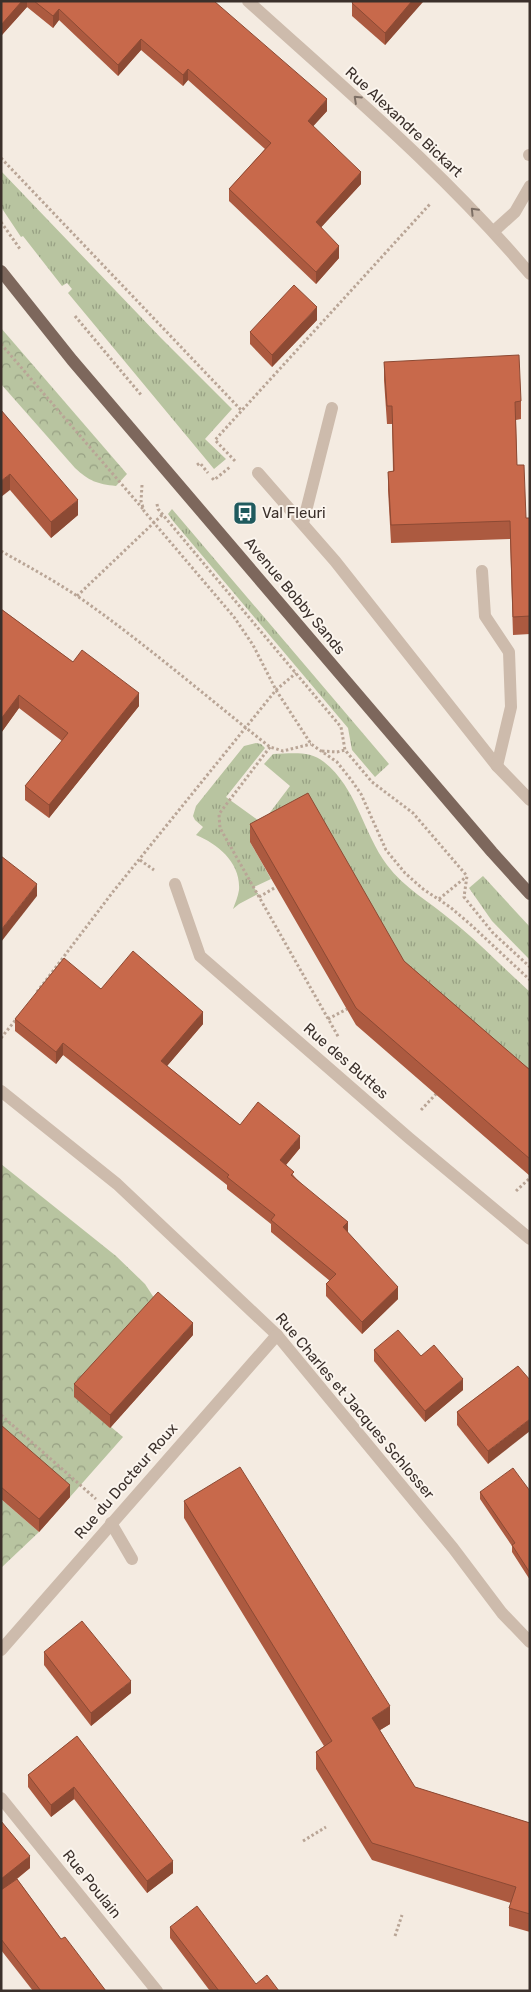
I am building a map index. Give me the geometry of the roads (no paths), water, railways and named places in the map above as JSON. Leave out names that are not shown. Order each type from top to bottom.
[{"type":"main road","name":"Avenue Bobby Sands","points":[[1,271],[72,360],[492,852],[530,894]]},
{"type":"street","name":"Rue Alexandre Bickart","points":[[248,1],[448,184],[494,231],[530,274]]},
{"type":"street","points":[[494,231],[515,212],[530,186]]},
{"type":"street","points":[[303,524],[332,408]]},
{"type":"street","points":[[258,473],[303,524],[497,766],[530,800]]},
{"type":"street","points":[[482,571],[484,616],[509,652],[511,707],[497,766]]},
{"type":"street","name":"Rue des Buttes","points":[[175,884],[200,956],[530,1239]]},
{"type":"street","name":"Rue Charles et Jacques Schlosser","points":[[1,1092],[117,1184],[277,1335],[453,1548],[502,1613],[530,1642]]},
{"type":"street","name":"Rue du Docteur Roux","points":[[1,1650],[277,1335]]},
{"type":"street","points":[[111,1523],[132,1559]]},
{"type":"street","name":"Rue Poulain","points":[[1,1798],[157,1991]]},
{"type":"place","name":"Val Fleuri","points":[[245,513]]}]
